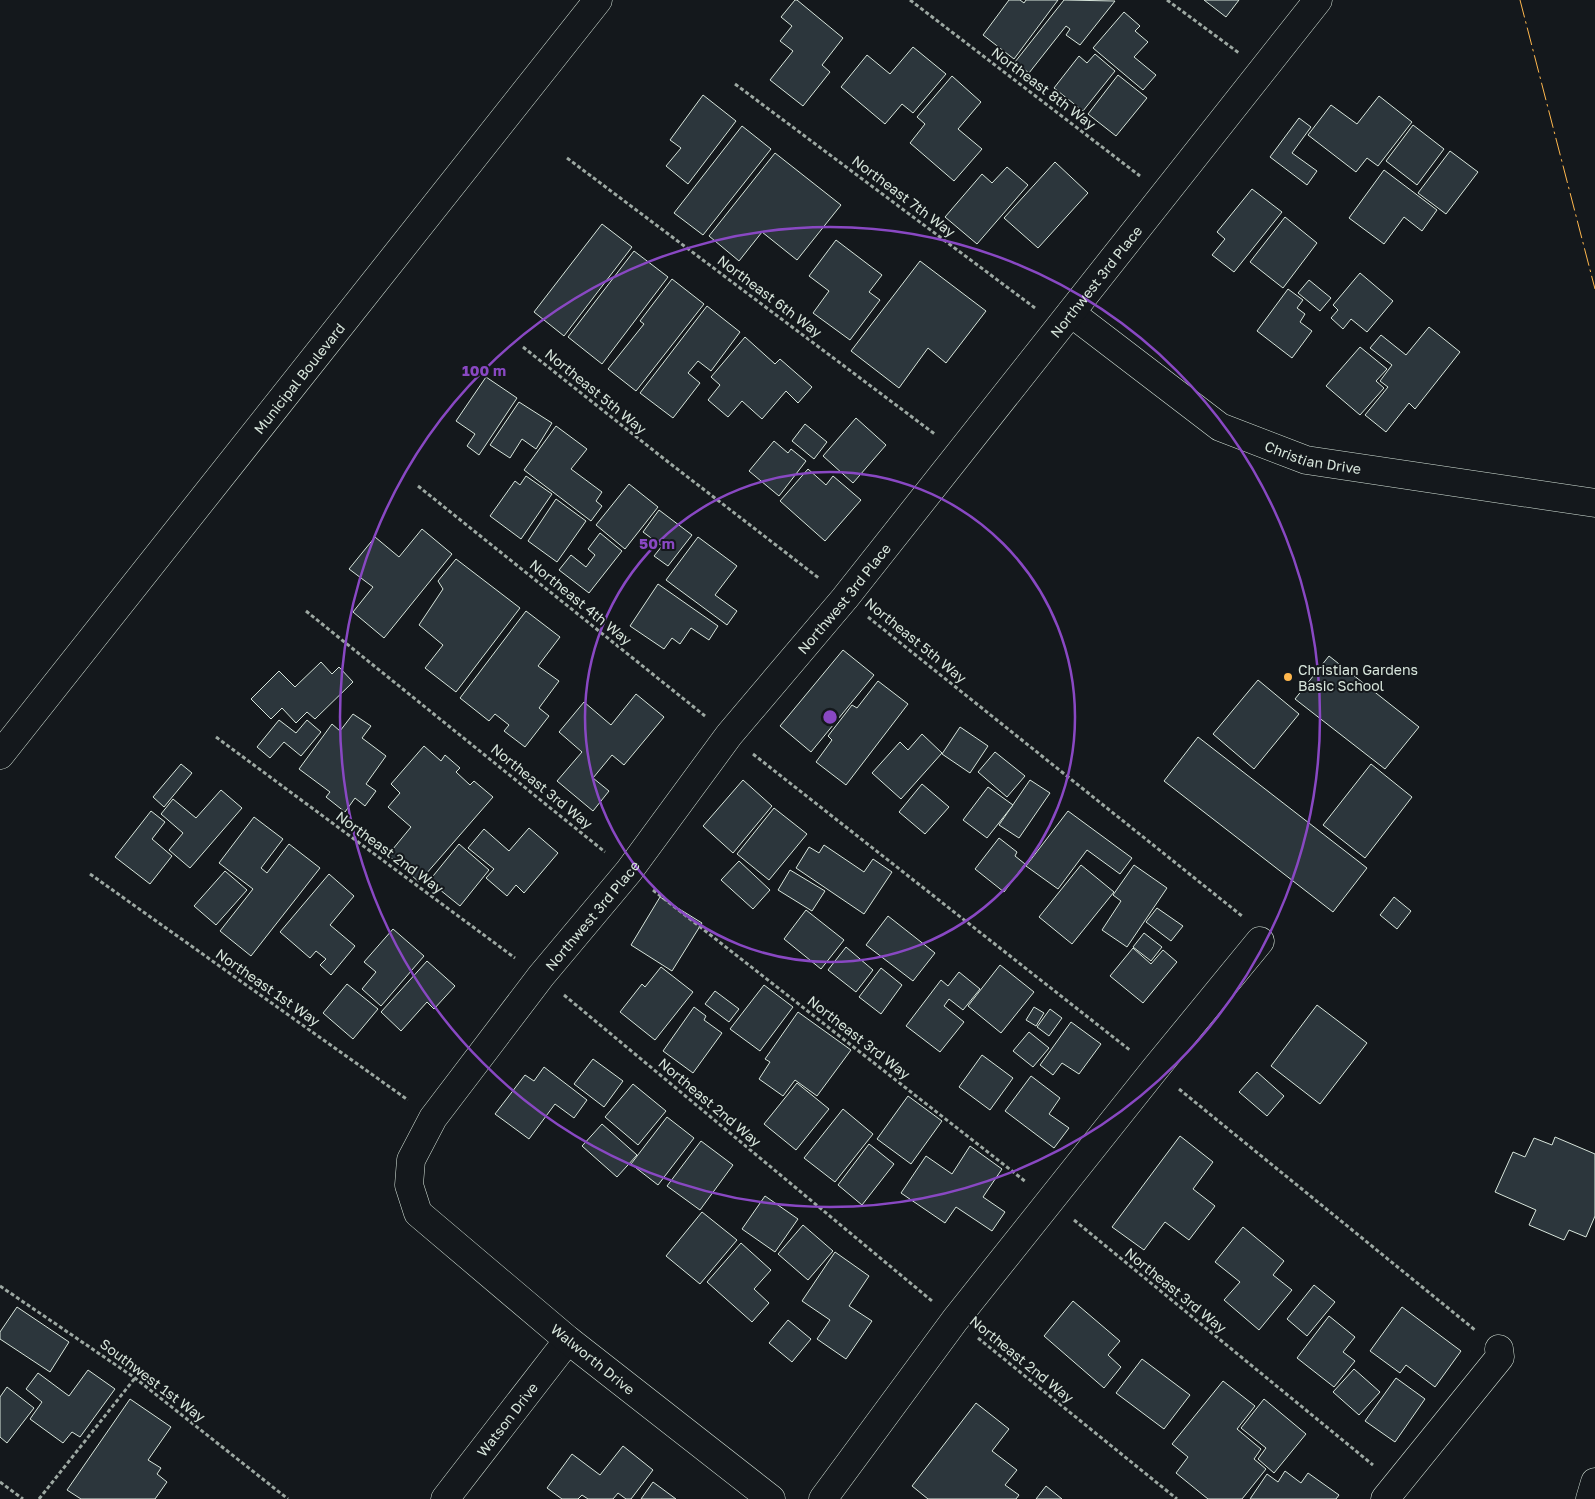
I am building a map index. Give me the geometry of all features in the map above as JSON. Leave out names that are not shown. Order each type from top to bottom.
[{"type":"street","name":"Municipal Boulevard","points":[[0,755],[598,0]]},
{"type":"street","name":"Northwest 3rd Place","points":[[418,1213],[410,1185],[411,1160],[433,1118],[541,976],[629,870],[729,736],[845,598],[1318,0]]},
{"type":"street","name":"Christian Drive","points":[[1065,320],[1220,427],[1306,460],[1595,503]]},
{"type":"street","points":[[823,1499],[955,1320],[1049,1200],[1260,941]]},
{"type":"street","name":"Walworth Drive","points":[[418,1213],[568,1340],[771,1499]]},
{"type":"street","name":"Watson Drive","points":[[445,1499],[568,1340]]},
{"type":"street","points":[[1391,1492],[1500,1356],[1498,1349]]},
{"type":"street","points":[[1590,1499],[1595,1482]]},
{"type":"path","name":"Northeast 8th Way","points":[[910,0],[1164,195]]},
{"type":"path","points":[[1167,0],[1262,70]]},
{"type":"path","name":"Northeast 7th Way","points":[[735,84],[1065,320]]},
{"type":"path","name":"Northeast 6th Way","points":[[567,158],[959,453]]},
{"type":"path","name":"Northeast 5th Way","points":[[523,347],[845,598],[1258,929],[1260,941]]},
{"type":"path","name":"Northeast 4th Way","points":[[418,486],[729,736],[1155,1069],[1498,1349]]},
{"type":"path","name":"Northeast 3rd Way","points":[[306,611],[629,870],[1049,1200],[1391,1492]]},
{"type":"path","name":"Northeast 2nd Way","points":[[216,737],[541,976],[955,1320],[1176,1499]]},
{"type":"path","name":"Northeast 1st Way","points":[[90,874],[433,1118]]},
{"type":"path","name":"Southwest 1st Way","points":[[0,1286],[136,1378],[288,1499]]},
{"type":"path","points":[[39,1499],[136,1378]]},
{"type":"path","points":[[0,1482],[23,1499]]},
{"type":"building","points":[[795,0],[843,38],[822,65],[830,72],[803,106],[770,80],[793,51],[780,41],[792,26],[781,17]]},
{"type":"building","points":[[1009,0],[1020,0],[1024,3],[1026,0],[1058,0],[1014,59],[983,35]]},
{"type":"building","points":[[1064,0],[1115,1],[1080,45],[1066,35],[1070,29],[1066,26],[1029,73],[1015,62]]},
{"type":"building","points":[[1204,0],[1239,0],[1226,17]]},
{"type":"building","points":[[1124,12],[1140,26],[1135,31],[1148,42],[1134,57],[1156,75],[1143,90],[1093,48]]},
{"type":"building","points":[[913,47],[946,74],[913,113],[902,104],[885,124],[841,87],[867,55],[890,74]]},
{"type":"building","points":[[1095,54],[1115,71],[1083,111],[1054,88],[1079,56],[1087,63]]},
{"type":"building","points":[[1118,75],[1147,98],[1116,136],[1088,114]]},
{"type":"building","points":[[952,76],[981,102],[958,129],[982,149],[954,181],[910,143],[925,124],[917,117]]},
{"type":"building","points":[[703,95],[736,121],[688,184],[666,166],[681,148],[670,140]]},
{"type":"building","points":[[1379,96],[1412,122],[1378,166],[1367,158],[1356,172],[1308,135],[1331,105],[1357,124]]},
{"type":"building","points":[[1299,118],[1311,127],[1292,153],[1317,171],[1307,185],[1270,157]]},
{"type":"building","points":[[1413,125],[1444,149],[1417,185],[1386,161]]},
{"type":"building","points":[[742,126],[771,149],[703,235],[674,213]]},
{"type":"building","points":[[1450,151],[1478,172],[1446,214],[1418,193]]},
{"type":"building","points":[[775,153],[841,205],[797,260],[762,232],[739,261],[709,236]]},
{"type":"building","points":[[1055,162],[1088,193],[1038,248],[1004,218]]},
{"type":"building","points":[[1007,167],[1028,185],[977,244],[945,217],[982,174],[992,183]]},
{"type":"building","points":[[1384,170],[1437,210],[1422,231],[1404,217],[1384,244],[1349,218]]},
{"type":"building","points":[[1252,189],[1282,212],[1234,272],[1212,255],[1225,239],[1217,232]]},
{"type":"building","points":[[1285,217],[1317,243],[1283,288],[1250,262]]},
{"type":"building","points":[[602,224],[632,247],[564,336],[534,312]]},
{"type":"building","points":[[836,240],[882,275],[869,292],[880,300],[850,340],[813,313],[829,291],[809,276]]},
{"type":"building","points":[[634,251],[668,277],[602,364],[568,337]]},
{"type":"building","points":[[920,261],[986,311],[946,363],[928,348],[899,388],[851,351]]},
{"type":"building","points":[[1360,273],[1393,301],[1367,332],[1351,319],[1343,329],[1331,318],[1338,310],[1333,305]]},
{"type":"building","points":[[672,279],[704,304],[636,391],[608,369],[644,324],[640,321]]},
{"type":"building","points":[[1309,280],[1331,298],[1320,311],[1298,293]]},
{"type":"building","points":[[1288,289],[1303,300],[1297,308],[1305,314],[1300,322],[1312,331],[1292,358],[1257,331]]},
{"type":"building","points":[[707,306],[740,332],[711,371],[698,361],[688,373],[700,383],[673,418],[640,393]]},
{"type":"building","points":[[1429,327],[1460,352],[1415,409],[1409,403],[1386,432],[1365,415],[1388,387],[1380,381],[1392,365],[1370,348],[1381,335],[1406,355]]},
{"type":"building","points":[[745,337],[775,364],[780,359],[812,387],[798,403],[786,391],[762,419],[742,401],[728,417],[708,400],[720,385],[711,377]]},
{"type":"building","points":[[1360,347],[1387,369],[1376,381],[1384,388],[1360,415],[1326,386]]},
{"type":"building","points":[[486,377],[517,398],[479,455],[467,446],[475,434],[456,421]]},
{"type":"building","points":[[519,402],[552,423],[536,449],[522,439],[510,458],[490,445]]},
{"type":"building","points":[[856,418],[886,445],[853,483],[823,456]]},
{"type":"building","points":[[805,424],[827,442],[814,459],[792,441]]},
{"type":"building","points":[[556,426],[587,449],[571,469],[602,492],[596,501],[602,506],[591,521],[524,470]]},
{"type":"building","points":[[774,441],[788,453],[791,449],[806,461],[779,496],[749,471]]},
{"type":"building","points":[[808,469],[826,485],[833,476],[861,500],[825,541],[780,501]]},
{"type":"building","points":[[526,476],[552,494],[521,539],[490,516],[515,481],[520,485]]},
{"type":"building","points":[[629,484],[658,507],[625,549],[596,525]]},
{"type":"building","points":[[556,499],[586,521],[557,562],[528,541]]},
{"type":"building","points":[[659,510],[692,535],[668,566],[654,556],[662,546],[643,532]]},
{"type":"building","points":[[422,529],[452,554],[384,638],[353,612],[373,587],[349,569],[375,537],[399,557]]},
{"type":"building","points":[[600,533],[622,551],[589,593],[559,570],[571,555],[586,567],[595,555],[588,549]]},
{"type":"building","points":[[698,537],[737,566],[715,595],[737,611],[727,625],[666,580]]},
{"type":"building","points":[[456,559],[520,608],[456,692],[425,668],[443,645],[419,625],[443,589],[438,581]]},
{"type":"building","points":[[658,584],[718,626],[709,640],[691,628],[680,644],[672,638],[664,649],[630,626]]},
{"type":"building","points":[[526,611],[560,637],[538,666],[559,681],[539,708],[549,716],[525,747],[504,731],[509,725],[495,714],[489,721],[460,698]]},
{"type":"building","points":[[843,650],[874,675],[811,752],[780,726]]},
{"type":"building","points":[[1329,656],[1419,727],[1385,769],[1295,699]]},
{"type":"building","points":[[321,662],[332,674],[339,667],[353,682],[315,719],[307,712],[296,723],[282,708],[271,719],[251,699],[279,671],[295,687]]},
{"type":"building","points":[[1258,680],[1299,714],[1254,769],[1213,734]]},
{"type":"building","points":[[878,681],[908,704],[846,785],[816,762],[832,740],[828,736],[852,705],[857,708]]},
{"type":"building","points":[[636,694],[664,717],[624,765],[612,755],[593,778],[609,791],[593,811],[557,781],[582,752],[559,732],[584,702],[611,725]]},
{"type":"building","points":[[353,714],[371,726],[362,738],[386,756],[366,784],[376,791],[365,806],[355,798],[345,812],[326,797],[330,792],[299,769],[332,724],[340,731]]},
{"type":"building","points":[[279,720],[296,733],[307,720],[321,732],[301,756],[284,742],[270,758],[257,747]]},
{"type":"building","points":[[960,727],[988,746],[970,773],[942,754]]},
{"type":"building","points":[[922,734],[942,753],[901,799],[872,773],[900,742],[908,750]]},
{"type":"building","points":[[1198,737],[1367,868],[1333,912],[1164,781]]},
{"type":"building","points":[[424,746],[441,761],[445,755],[460,768],[456,772],[470,785],[474,781],[493,797],[419,882],[388,855],[411,827],[388,807],[400,793],[391,784]]},
{"type":"building","points":[[995,752],[1025,776],[1007,797],[978,772]]},
{"type":"building","points":[[181,764],[192,773],[164,807],[153,797]]},
{"type":"building","points":[[1371,764],[1412,797],[1365,858],[1323,825]]},
{"type":"building","points":[[743,780],[772,806],[733,853],[703,826]]},
{"type":"building","points":[[1030,780],[1050,793],[1019,838],[999,825]]},
{"type":"building","points":[[922,784],[949,807],[925,834],[899,812]]},
{"type":"building","points":[[988,787],[1013,805],[987,838],[963,820]]},
{"type":"building","points":[[221,790],[242,808],[190,868],[169,850],[183,833],[161,814],[173,799],[196,818]]},
{"type":"building","points":[[774,808],[807,834],[769,880],[737,854]]},
{"type":"building","points":[[151,811],[165,822],[152,839],[172,856],[150,884],[115,857]]},
{"type":"building","points":[[1068,811],[1132,858],[1120,874],[1087,850],[1058,889],[1026,866]]},
{"type":"building","points":[[254,817],[283,839],[261,868],[267,873],[289,844],[320,868],[251,956],[220,931],[253,889],[219,863]]},
{"type":"building","points":[[529,828],[558,853],[524,893],[516,885],[507,896],[486,878],[494,869],[468,848],[484,829],[509,851]]},
{"type":"building","points":[[999,838],[1017,852],[1015,856],[1025,864],[1004,892],[975,869]]},
{"type":"building","points":[[459,844],[489,870],[460,906],[429,881]]},
{"type":"building","points":[[824,845],[864,872],[873,859],[892,872],[864,914],[796,868],[809,847],[819,853]]},
{"type":"building","points":[[739,861],[770,890],[753,909],[721,880]]},
{"type":"building","points":[[1081,865],[1114,892],[1072,944],[1039,917]]},
{"type":"building","points":[[1134,865],[1167,888],[1127,947],[1102,930],[1121,901],[1113,895]]},
{"type":"building","points":[[790,870],[825,891],[812,911],[778,890]]},
{"type":"building","points":[[225,871],[247,890],[216,925],[194,906]]},
{"type":"building","points":[[329,874],[354,896],[330,925],[355,946],[331,975],[320,965],[326,959],[316,951],[310,958],[280,932]]},
{"type":"building","points":[[660,897],[702,923],[672,971],[631,945]]},
{"type":"building","points":[[1394,897],[1411,911],[1397,929],[1380,915]]},
{"type":"building","points":[[1157,908],[1183,926],[1171,941],[1146,922]]},
{"type":"building","points":[[806,910],[844,940],[821,969],[784,939]]},
{"type":"building","points":[[888,916],[935,953],[913,981],[866,945]]},
{"type":"building","points":[[393,929],[424,956],[381,1006],[362,989],[376,972],[364,962]]},
{"type":"building","points":[[1144,933],[1162,947],[1151,961],[1133,947]]},
{"type":"building","points":[[846,947],[873,970],[856,992],[828,970]]},
{"type":"building","points":[[1133,948],[1151,964],[1163,950],[1177,962],[1143,1003],[1110,976]]},
{"type":"building","points":[[427,961],[455,986],[434,1009],[427,1002],[401,1031],[381,1012]]},
{"type":"building","points":[[1000,965],[1034,992],[1001,1033],[968,1006]]},
{"type":"building","points":[[661,967],[693,992],[655,1040],[620,1012],[642,984],[645,987]]},
{"type":"building","points":[[881,968],[902,985],[881,1014],[859,997]]},
{"type":"building","points":[[959,972],[980,989],[963,1010],[949,999],[944,1006],[964,1022],[940,1052],[906,1026],[941,980],[948,986]]},
{"type":"building","points":[[347,984],[378,1009],[353,1039],[323,1013]]},
{"type":"building","points":[[764,985],[793,1007],[760,1051],[730,1029]]},
{"type":"building","points":[[715,991],[739,1009],[729,1022],[705,1004]]},
{"type":"building","points":[[1317,1005],[1367,1043],[1320,1104],[1271,1066]]},
{"type":"building","points":[[694,1007],[706,1016],[704,1020],[722,1033],[693,1073],[663,1051]]},
{"type":"building","points":[[1034,1007],[1044,1013],[1036,1026],[1026,1020]]},
{"type":"building","points":[[1050,1009],[1062,1018],[1049,1036],[1037,1027]]},
{"type":"building","points":[[798,1012],[851,1050],[817,1096],[795,1080],[783,1096],[759,1079],[770,1062],[765,1059]]},
{"type":"building","points":[[1071,1022],[1101,1044],[1079,1074],[1062,1063],[1053,1075],[1040,1065]]},
{"type":"building","points":[[1029,1032],[1049,1048],[1033,1067],[1013,1051]]},
{"type":"building","points":[[982,1055],[1013,1078],[990,1110],[959,1087]]},
{"type":"building","points":[[593,1059],[623,1081],[604,1107],[574,1084]]},
{"type":"building","points":[[544,1067],[587,1100],[574,1118],[555,1104],[529,1139],[495,1114],[525,1075],[534,1081]]},
{"type":"building","points":[[1257,1072],[1284,1096],[1267,1116],[1239,1092]]},
{"type":"building","points":[[1031,1076],[1060,1098],[1049,1114],[1069,1128],[1054,1148],[1005,1111]]},
{"type":"building","points":[[797,1083],[829,1109],[796,1150],[764,1124]]},
{"type":"building","points":[[633,1084],[666,1111],[638,1145],[605,1117]]},
{"type":"building","points":[[908,1096],[942,1121],[911,1164],[877,1139]]},
{"type":"building","points":[[843,1109],[873,1134],[835,1182],[804,1158]]},
{"type":"building","points":[[667,1117],[694,1138],[658,1185],[631,1164]]},
{"type":"building","points":[[602,1124],[637,1155],[617,1177],[582,1146]]},
{"type":"building","points":[[1180,1136],[1213,1162],[1193,1189],[1215,1206],[1189,1240],[1165,1222],[1144,1250],[1112,1227]]},
{"type":"building","points":[[1555,1137],[1595,1154],[1595,1216],[1586,1237],[1569,1230],[1564,1240],[1529,1225],[1536,1210],[1495,1192],[1513,1152],[1525,1157],[1534,1138],[1552,1145]]},
{"type":"building","points":[[701,1141],[733,1165],[700,1210],[667,1186]]},
{"type":"building","points":[[869,1144],[894,1164],[862,1205],[838,1185]]},
{"type":"building","points":[[970,1146],[1002,1169],[983,1197],[1005,1212],[992,1231],[956,1207],[945,1223],[901,1193],[926,1156],[952,1174]]},
{"type":"building","points":[[765,1196],[798,1219],[775,1252],[742,1229]]},
{"type":"building","points":[[702,1212],[737,1240],[700,1284],[666,1256]]},
{"type":"building","points":[[803,1225],[833,1251],[808,1280],[778,1254]]},
{"type":"building","points":[[1243,1227],[1284,1261],[1273,1275],[1292,1290],[1259,1330],[1224,1300],[1240,1282],[1215,1262]]},
{"type":"building","points":[[741,1243],[771,1270],[754,1289],[769,1303],[752,1322],[707,1282]]},
{"type":"building","points":[[835,1252],[869,1276],[849,1306],[872,1321],[846,1359],[817,1339],[830,1320],[802,1301]]},
{"type":"building","points":[[1314,1285],[1335,1302],[1307,1336],[1287,1319]]},
{"type":"building","points":[[1073,1301],[1120,1341],[1108,1355],[1121,1367],[1104,1388],[1044,1336]]},
{"type":"building","points":[[17,1307],[69,1342],[50,1372],[0,1339],[0,1332]]},
{"type":"building","points":[[1402,1307],[1461,1351],[1435,1387],[1406,1365],[1400,1373],[1370,1351]]},
{"type":"building","points":[[1329,1316],[1355,1337],[1343,1352],[1355,1361],[1334,1387],[1297,1358]]},
{"type":"building","points":[[788,1320],[811,1339],[792,1362],[769,1343]]},
{"type":"building","points":[[1142,1359],[1190,1395],[1164,1429],[1116,1393]]},
{"type":"building","points":[[1354,1369],[1380,1392],[1359,1415],[1333,1392]]},
{"type":"building","points":[[88,1370],[115,1389],[80,1437],[72,1432],[63,1443],[30,1419],[42,1402],[26,1389],[38,1373],[69,1396]]},
{"type":"building","points":[[1396,1378],[1425,1399],[1395,1442],[1365,1421]]},
{"type":"building","points":[[1223,1381],[1255,1406],[1237,1429],[1261,1449],[1254,1459],[1266,1469],[1242,1499],[1208,1499],[1176,1473],[1188,1457],[1172,1444]]},
{"type":"building","points":[[7,1387],[34,1408],[7,1443],[0,1437],[0,1397]]},
{"type":"building","points":[[130,1399],[171,1427],[148,1460],[161,1468],[157,1474],[167,1482],[155,1499],[81,1499],[67,1490]]},
{"type":"building","points":[[1264,1399],[1306,1434],[1274,1473],[1258,1459],[1266,1448],[1241,1428]]},
{"type":"building","points":[[976,1403],[1009,1429],[992,1451],[1017,1470],[1005,1485],[1019,1495],[1016,1499],[928,1499],[912,1486]]},
{"type":"building","points":[[623,1446],[653,1470],[631,1499],[626,1499],[618,1493],[613,1499],[588,1499],[582,1495],[578,1499],[562,1499],[547,1488],[572,1454],[600,1475]]},
{"type":"building","points":[[1285,1471],[1301,1483],[1308,1473],[1339,1495],[1336,1499],[1250,1499],[1267,1474],[1278,1482]]},
{"type":"building","points":[[653,1482],[676,1499],[641,1499]]},
{"type":"building","points":[[1046,1486],[1062,1499],[1036,1499]]},
{"type":"power","points":[[1520,0],[1595,289]]},
{"type":"place","name":"Christian Gardens Basic School","points":[[1288,677]]}]
